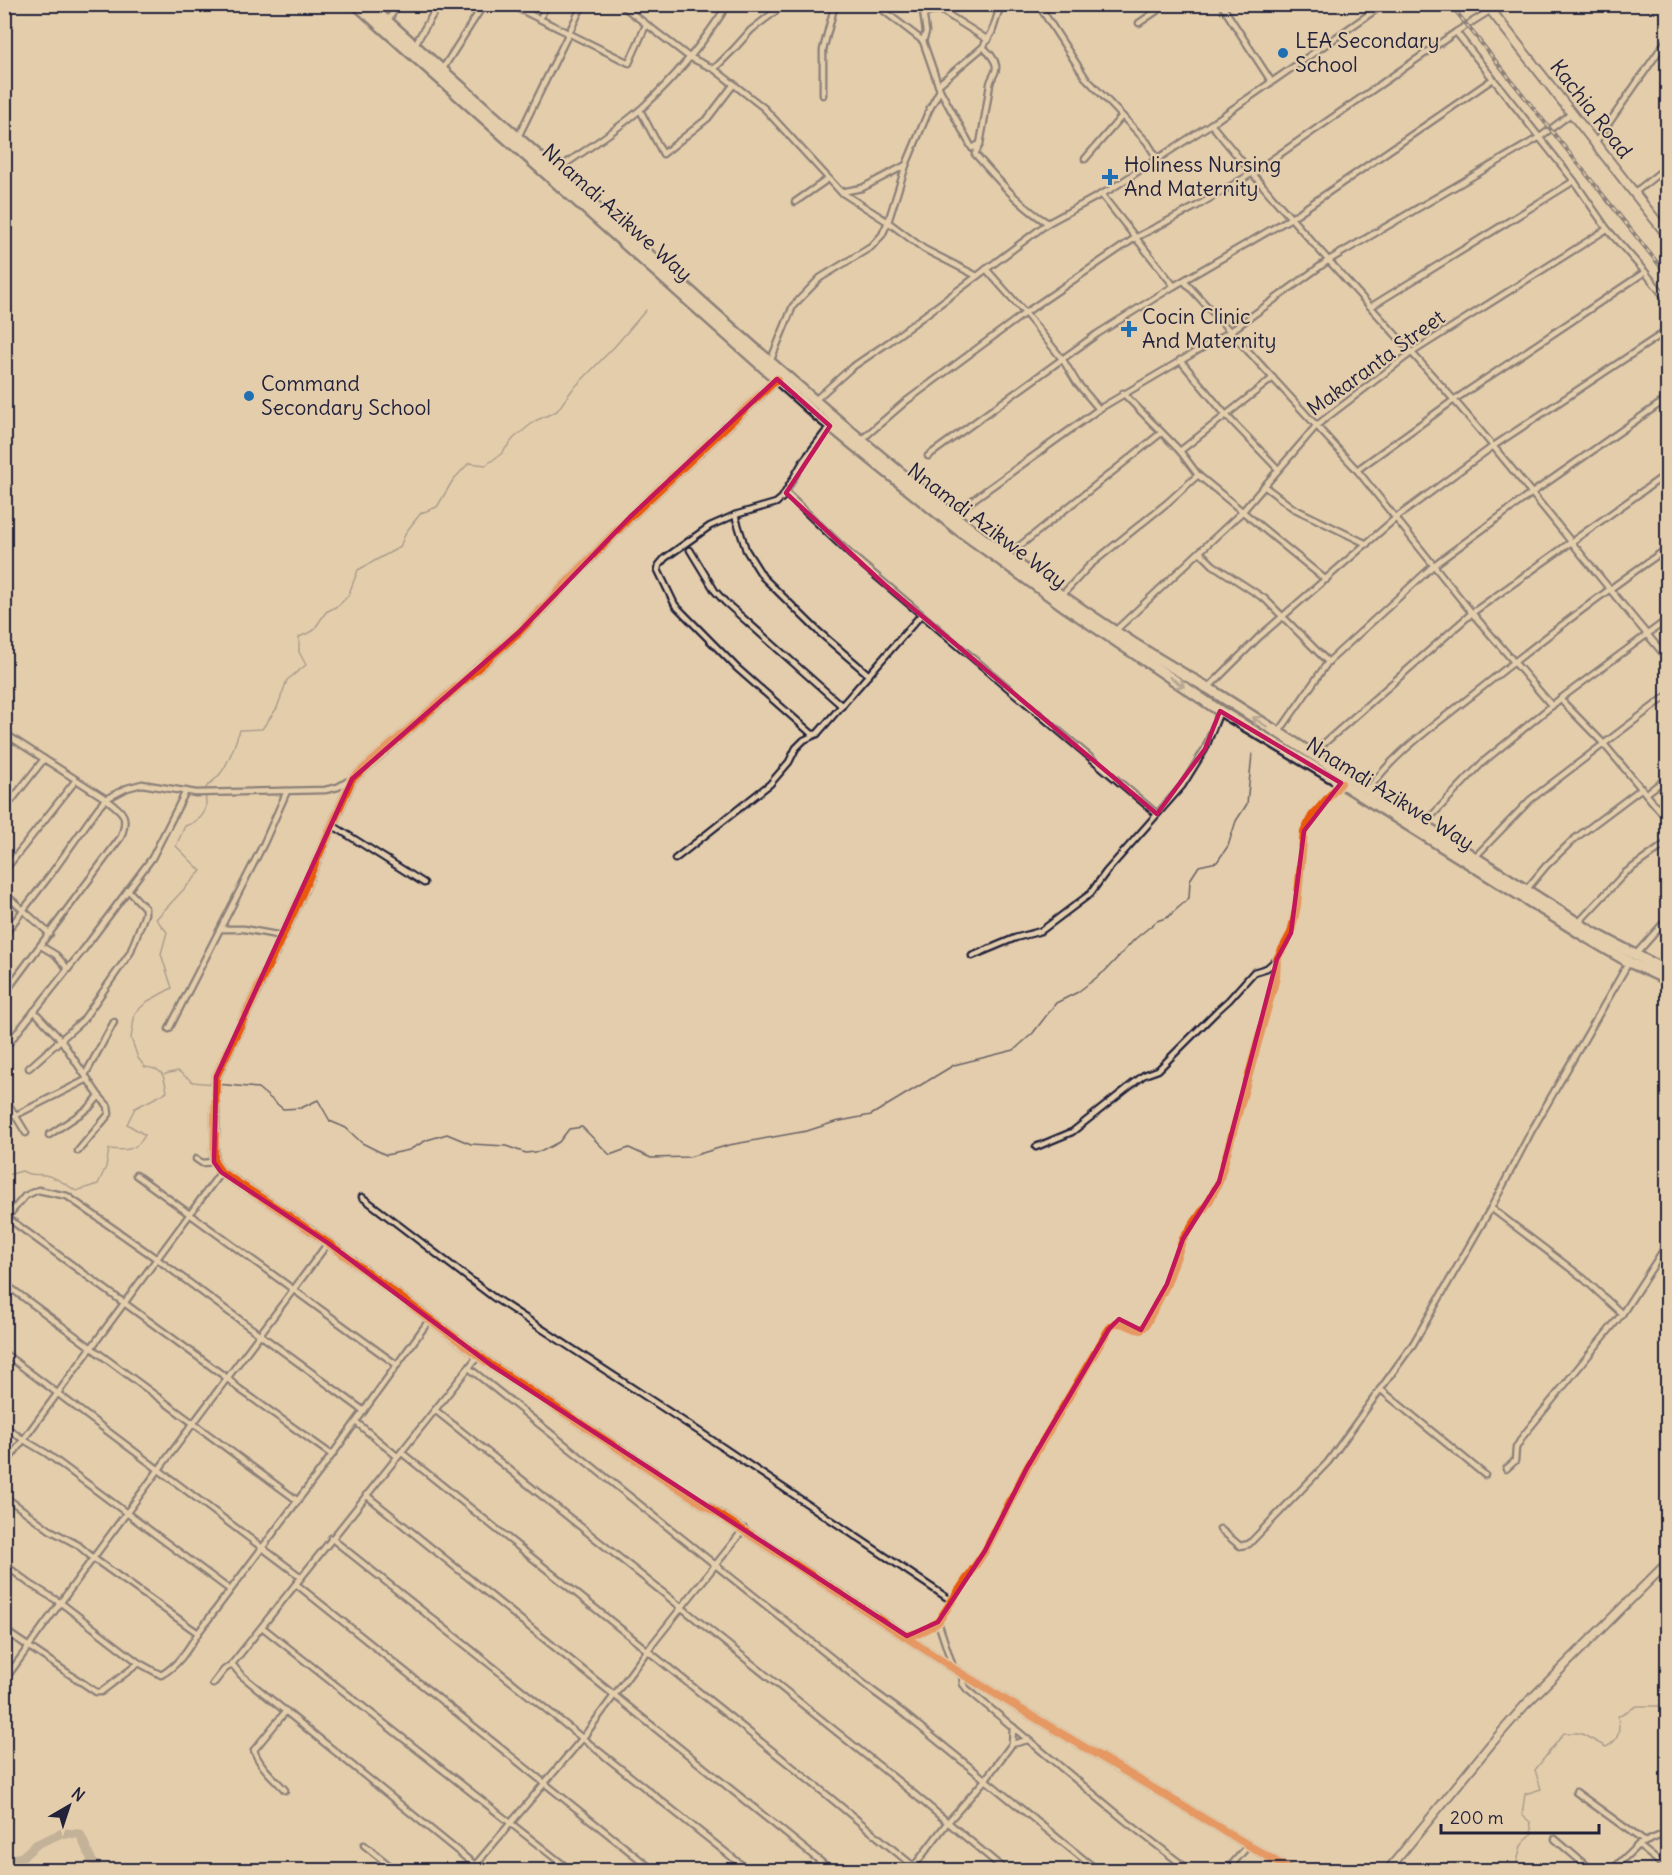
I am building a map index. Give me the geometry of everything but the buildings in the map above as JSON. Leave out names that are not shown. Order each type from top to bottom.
[{"type":"highway","name":"Nnamdi Azikwe Way","points":[[356,4],[830,426],[956,528],[1066,608],[1220,711],[1668,980]]},
{"type":"highway","name":"Nnamdi Azikwe Way","points":[[368,4],[860,441],[1006,556],[1167,665],[1208,688],[1632,959],[1668,972]]},
{"type":"main road","name":"Kachia Road","points":[[1488,8],[1668,236]]},
{"type":"street","points":[[387,22],[398,4]]},
{"type":"street","points":[[414,46],[439,4]]},
{"type":"street","points":[[442,70],[484,4]]},
{"type":"street","points":[[509,4],[629,63],[646,25]]},
{"type":"street","points":[[540,19],[546,4]]},
{"type":"street","points":[[518,138],[583,4]]},
{"type":"street","points":[[620,4],[689,57],[714,69],[764,108],[841,192],[888,222],[924,249],[977,276]]},
{"type":"street","points":[[555,171],[640,110],[689,57],[728,4]]},
{"type":"street","points":[[714,69],[751,30],[784,4]]},
{"type":"street","points":[[823,94],[823,50],[834,4]]},
{"type":"street","points":[[875,4],[923,41],[939,88],[972,148],[980,144]]},
{"type":"street","points":[[922,4],[926,32],[923,41]]},
{"type":"street","points":[[770,362],[793,306],[820,278],[871,247],[882,235],[906,165],[939,88],[983,47],[988,40],[1001,4]]},
{"type":"street","points":[[1139,23],[1167,4]]},
{"type":"street","points":[[1221,4],[1271,81]]},
{"type":"street","points":[[814,401],[851,368],[1048,224],[1101,194],[1211,124],[1384,4]]},
{"type":"street","points":[[1040,6],[1086,77],[1147,142],[1157,158]]},
{"type":"street","points":[[860,441],[904,402],[1025,313],[1135,238],[1197,206],[1251,174],[1488,8]]},
{"type":"street","points":[[924,14],[939,9],[988,40]]},
{"type":"street","points":[[1456,32],[1574,181],[1607,229],[1646,272],[1668,301]]},
{"type":"street","points":[[1595,143],[1668,38]]},
{"type":"street","points":[[983,47],[993,57],[996,66],[990,82],[980,144],[975,154],[1010,192],[1048,224]]},
{"type":"street","points":[[928,456],[1097,334],[1291,218],[1493,80]]},
{"type":"street","points":[[640,110],[663,154],[708,118],[734,84]]},
{"type":"street","points":[[952,515],[1123,393],[1231,331],[1329,260],[1540,137],[1572,113]]},
{"type":"street","points":[[1085,159],[1122,116]]},
{"type":"street","points":[[1211,124],[1251,174],[1372,306],[1454,400],[1668,659]]},
{"type":"street","points":[[841,192],[862,188],[906,165]]},
{"type":"street","points":[[1634,193],[1668,166]]},
{"type":"street","points":[[795,202],[828,179]]},
{"type":"street","points":[[1372,306],[1574,181]]},
{"type":"street","points":[[1101,194],[1174,286]]},
{"type":"street","name":"Makaranta Street","points":[[1115,631],[1242,512],[1317,425],[1411,353],[1607,229]]},
{"type":"street","points":[[986,269],[1063,360],[1077,383],[1099,409]]},
{"type":"street","points":[[1357,470],[1454,400],[1646,272]]},
{"type":"street","points":[[1184,281],[1357,470],[1513,663],[1552,706]]},
{"type":"street","points":[[1208,688],[1283,616],[1397,517],[1492,447],[1668,330]]},
{"type":"street","points":[[1180,360],[1225,414],[1278,469]]},
{"type":"street","points":[[1180,451],[1273,378]]},
{"type":"street","points":[[4,935],[106,799],[127,788],[142,784],[196,793],[325,790],[338,787],[352,779],[519,632],[630,517],[777,379]]},
{"type":"street","points":[[1123,393],[1180,451],[1198,475],[1326,580]]},
{"type":"street","points":[[1278,733],[1328,662],[1434,566],[1532,493],[1668,399]]},
{"type":"street","points":[[817,734],[812,734],[708,640],[675,605],[658,570],[665,558],[710,526],[735,515],[776,503],[786,493],[804,460],[830,426]]},
{"type":"street","points":[[1006,556],[1161,433]]},
{"type":"street","points":[[1311,754],[1472,613],[1668,473]]},
{"type":"street","points":[[1062,595],[1090,565],[1198,475]]},
{"type":"street","points":[[1264,486],[1293,508],[1367,544]]},
{"type":"street","points":[[786,493],[850,554],[1157,814]]},
{"type":"street","points":[[735,515],[746,550],[763,577],[819,632],[869,675]]},
{"type":"street","points":[[1368,791],[1376,779],[1410,745],[1609,588],[1668,548]]},
{"type":"street","points":[[690,550],[715,591],[725,602],[842,706]]},
{"type":"street","points":[[1200,552],[1213,565],[1265,599],[1328,662]]},
{"type":"street","points":[[675,858],[770,784],[789,762],[796,748],[804,740],[817,734],[921,615]]},
{"type":"street","points":[[1423,825],[1483,762],[1560,699],[1668,619]]},
{"type":"street","points":[[1475,857],[1530,800],[1668,695]]},
{"type":"street","points":[[1560,699],[1603,743],[1668,820]]},
{"type":"street","points":[[972,956],[1015,938],[1041,931],[1090,894],[1182,786],[1205,750],[1220,711]]},
{"type":"street","points":[[4,733],[106,799],[121,811],[126,819],[121,837],[4,994]]},
{"type":"street","points":[[4,748],[12,739]]},
{"type":"street","points":[[4,810],[44,759]]},
{"type":"street","points":[[1647,793],[1668,777]]},
{"type":"street","points":[[352,779],[216,1077],[214,1162],[221,1172],[328,1243],[478,1356],[962,1674],[1290,1870]]},
{"type":"street","points":[[4,871],[76,780]]},
{"type":"street","points":[[907,1636],[920,1633],[938,1622],[985,1551],[1027,1468],[1103,1337],[1115,1323],[1123,1322],[1135,1330],[1141,1330],[1146,1325],[1167,1284],[1183,1239],[1214,1191],[1228,1150],[1276,978],[1278,959],[1291,933],[1297,906],[1304,831],[1312,816],[1341,783]]},
{"type":"street","points":[[1526,890],[1546,866],[1573,840],[1642,788]]},
{"type":"street","points":[[4,1050],[152,858],[186,791]]},
{"type":"street","points":[[169,1029],[264,843],[287,791]]},
{"type":"street","points":[[332,825],[424,883]]},
{"type":"street","points":[[1578,923],[1626,873],[1668,842]]},
{"type":"street","points":[[29,1068],[82,1020],[130,953],[145,914],[145,908],[128,890]]},
{"type":"street","points":[[4,893],[50,934]]},
{"type":"street","points":[[1220,1529],[1240,1546],[1249,1544],[1328,1462],[1413,1344],[1491,1208],[1532,1130],[1632,959],[1668,918]]},
{"type":"street","points":[[221,929],[244,929],[282,936]]},
{"type":"street","points":[[41,946],[56,955],[68,969]]},
{"type":"street","points":[[1036,1147],[1072,1132],[1144,1075],[1158,1070],[1254,972],[1267,968],[1278,959]]},
{"type":"street","points":[[34,1011],[61,1040],[108,1106],[109,1114],[78,1152]]},
{"type":"street","points":[[16,1115],[86,1077],[114,1022]]},
{"type":"street","points":[[49,1135],[90,1108],[99,1096]]},
{"type":"street","points":[[5,1099],[26,1133]]},
{"type":"street","points":[[196,1159],[202,1163],[214,1162]]},
{"type":"street","points":[[4,1466],[221,1172]]},
{"type":"street","points":[[136,1175],[397,1365]]},
{"type":"street","points":[[332,1455],[6,1216],[25,1196],[38,1190],[67,1196],[364,1411]]},
{"type":"street","points":[[362,1197],[493,1296],[952,1600]]},
{"type":"street","points":[[1491,1208],[1583,1278],[1622,1314]]},
{"type":"street","points":[[4,1682],[93,1558],[195,1425],[227,1378],[328,1243]]},
{"type":"street","points":[[1506,1469],[1515,1461],[1516,1448],[1523,1437],[1622,1314],[1668,1243]]},
{"type":"street","points":[[4,1283],[298,1501]]},
{"type":"street","points":[[4,1564],[30,1584],[61,1603],[139,1664],[161,1675],[170,1671],[332,1455],[430,1319]]},
{"type":"street","points":[[4,1353],[301,1577]]},
{"type":"street","points":[[213,1684],[262,1627],[478,1356]]},
{"type":"street","points":[[469,1368],[1097,1870]]},
{"type":"street","points":[[1380,1389],[1485,1474]]},
{"type":"street","points":[[435,1410],[1005,1870]]},
{"type":"street","points":[[356,1422],[648,1651],[816,1786],[914,1869],[947,1823],[985,1780],[1012,1744],[1013,1727]]},
{"type":"street","points":[[4,1426],[46,1453],[230,1590]]},
{"type":"street","points":[[366,1495],[831,1870]]},
{"type":"street","points":[[4,1496],[50,1530],[78,1545],[198,1633]]},
{"type":"street","points":[[471,1870],[582,1739],[744,1529]]},
{"type":"street","points":[[331,1538],[748,1870]]},
{"type":"street","points":[[1388,1870],[1525,1705],[1668,1562]]},
{"type":"street","points":[[296,1584],[653,1870]]},
{"type":"street","points":[[268,1619],[269,1627],[276,1638]]},
{"type":"street","points":[[938,1622],[953,1668]]},
{"type":"street","points":[[262,1627],[570,1870]]},
{"type":"street","points":[[4,1630],[96,1692],[101,1692],[139,1664]]},
{"type":"street","points":[[232,1664],[241,1675],[481,1870]]},
{"type":"street","points":[[962,1674],[963,1684],[967,1689],[1127,1822],[1189,1870]]},
{"type":"street","points":[[285,1790],[269,1774],[254,1750],[286,1711]]},
{"type":"street","points":[[1012,1744],[1028,1740]]},
{"type":"street","points":[[1576,1792],[1645,1842]]},
{"type":"street","points":[[1612,1870],[1638,1845],[1668,1832]]},
{"type":"street","points":[[1555,1839],[1591,1870]]},
{"type":"street","points":[[364,1845],[395,1870]]},
{"type":"street","points":[[1638,1845],[1668,1869]]},
{"type":"street","points":[[1227,1870],[1248,1846]]},
{"type":"highlighted area","points":[[777,379],[830,426],[786,493],[884,584],[1157,814],[1205,749],[1220,711],[1341,783],[1304,831],[1291,933],[1277,959],[1219,1182],[1183,1239],[1167,1284],[1141,1330],[1119,1319],[1109,1329],[1027,1468],[985,1551],[938,1622],[907,1636],[491,1365],[328,1243],[221,1172],[214,1162],[216,1077],[352,779],[519,632],[630,517]]},
{"type":"waterway","points":[[4,1176],[22,1171],[45,1175],[58,1179],[76,1191],[98,1184],[106,1167],[109,1149],[130,1149],[142,1140],[145,1135],[127,1124],[135,1108],[167,1092],[162,1074],[156,1069],[145,1067],[138,1058],[131,1038],[135,1013],[148,1001],[172,988],[161,954],[167,932],[156,919],[201,871],[176,846],[185,826],[196,821],[204,813],[206,804],[204,791],[226,764],[240,730],[262,729],[277,708],[287,680],[306,665],[299,652],[299,637],[313,631],[326,612],[339,605],[348,596],[358,570],[400,547],[406,532],[421,513],[437,507],[453,480],[469,463],[486,465],[501,454],[514,438],[535,421],[557,411],[572,390],[646,310]]},
{"type":"waterway","points":[[217,1084],[258,1088],[283,1109],[301,1108],[318,1100],[330,1121],[346,1128],[362,1143],[386,1155],[409,1150],[427,1140],[447,1134],[471,1144],[506,1146],[526,1153],[542,1151],[559,1142],[569,1129],[582,1127],[610,1155],[629,1148],[651,1158],[689,1157],[729,1145],[807,1131],[835,1122],[871,1115],[954,1065],[1014,1050],[1033,1033],[1056,1003],[1078,992],[1105,971],[1135,939],[1157,921],[1168,917],[1189,898],[1190,880],[1199,866],[1217,862],[1228,846],[1236,821],[1247,804],[1252,754]]},
{"type":"waterway","points":[[165,1074],[178,1071],[193,1082],[213,1084]]},
{"type":"waterway","points":[[1515,1870],[1521,1846],[1532,1833],[1530,1822],[1522,1815],[1525,1794],[1541,1789],[1535,1770],[1564,1733],[1580,1733],[1606,1747],[1618,1735],[1618,1716],[1637,1706],[1659,1706],[1668,1702]]},
{"type":"waterway","points":[[4,1861],[22,1857],[37,1844],[62,1833],[80,1834],[92,1861],[99,1870]]},
{"type":"railway","points":[[1450,4],[1668,276]]},
{"type":"cycle path","points":[[777,379],[630,517],[519,632],[352,779],[298,903],[216,1077],[214,1162],[221,1172],[328,1243],[491,1365],[962,1674],[1290,1870]]},
{"type":"cycle path","points":[[907,1636],[920,1633],[938,1622],[985,1551],[1027,1468],[1109,1329],[1115,1323],[1141,1330],[1146,1325],[1167,1284],[1183,1239],[1210,1200],[1219,1182],[1276,978],[1277,959],[1291,933],[1297,906],[1304,831],[1312,816],[1341,783]]},
{"type":"place","name":"LEA Secondary School","points":[[1283,53]]},
{"type":"place","name":"Holiness Nursing And Maternity","points":[[1110,177]]},
{"type":"place","name":"Cocin Clinic And Maternity","points":[[1129,329]]},
{"type":"place","name":"Command Secondary School","points":[[249,396]]}]
